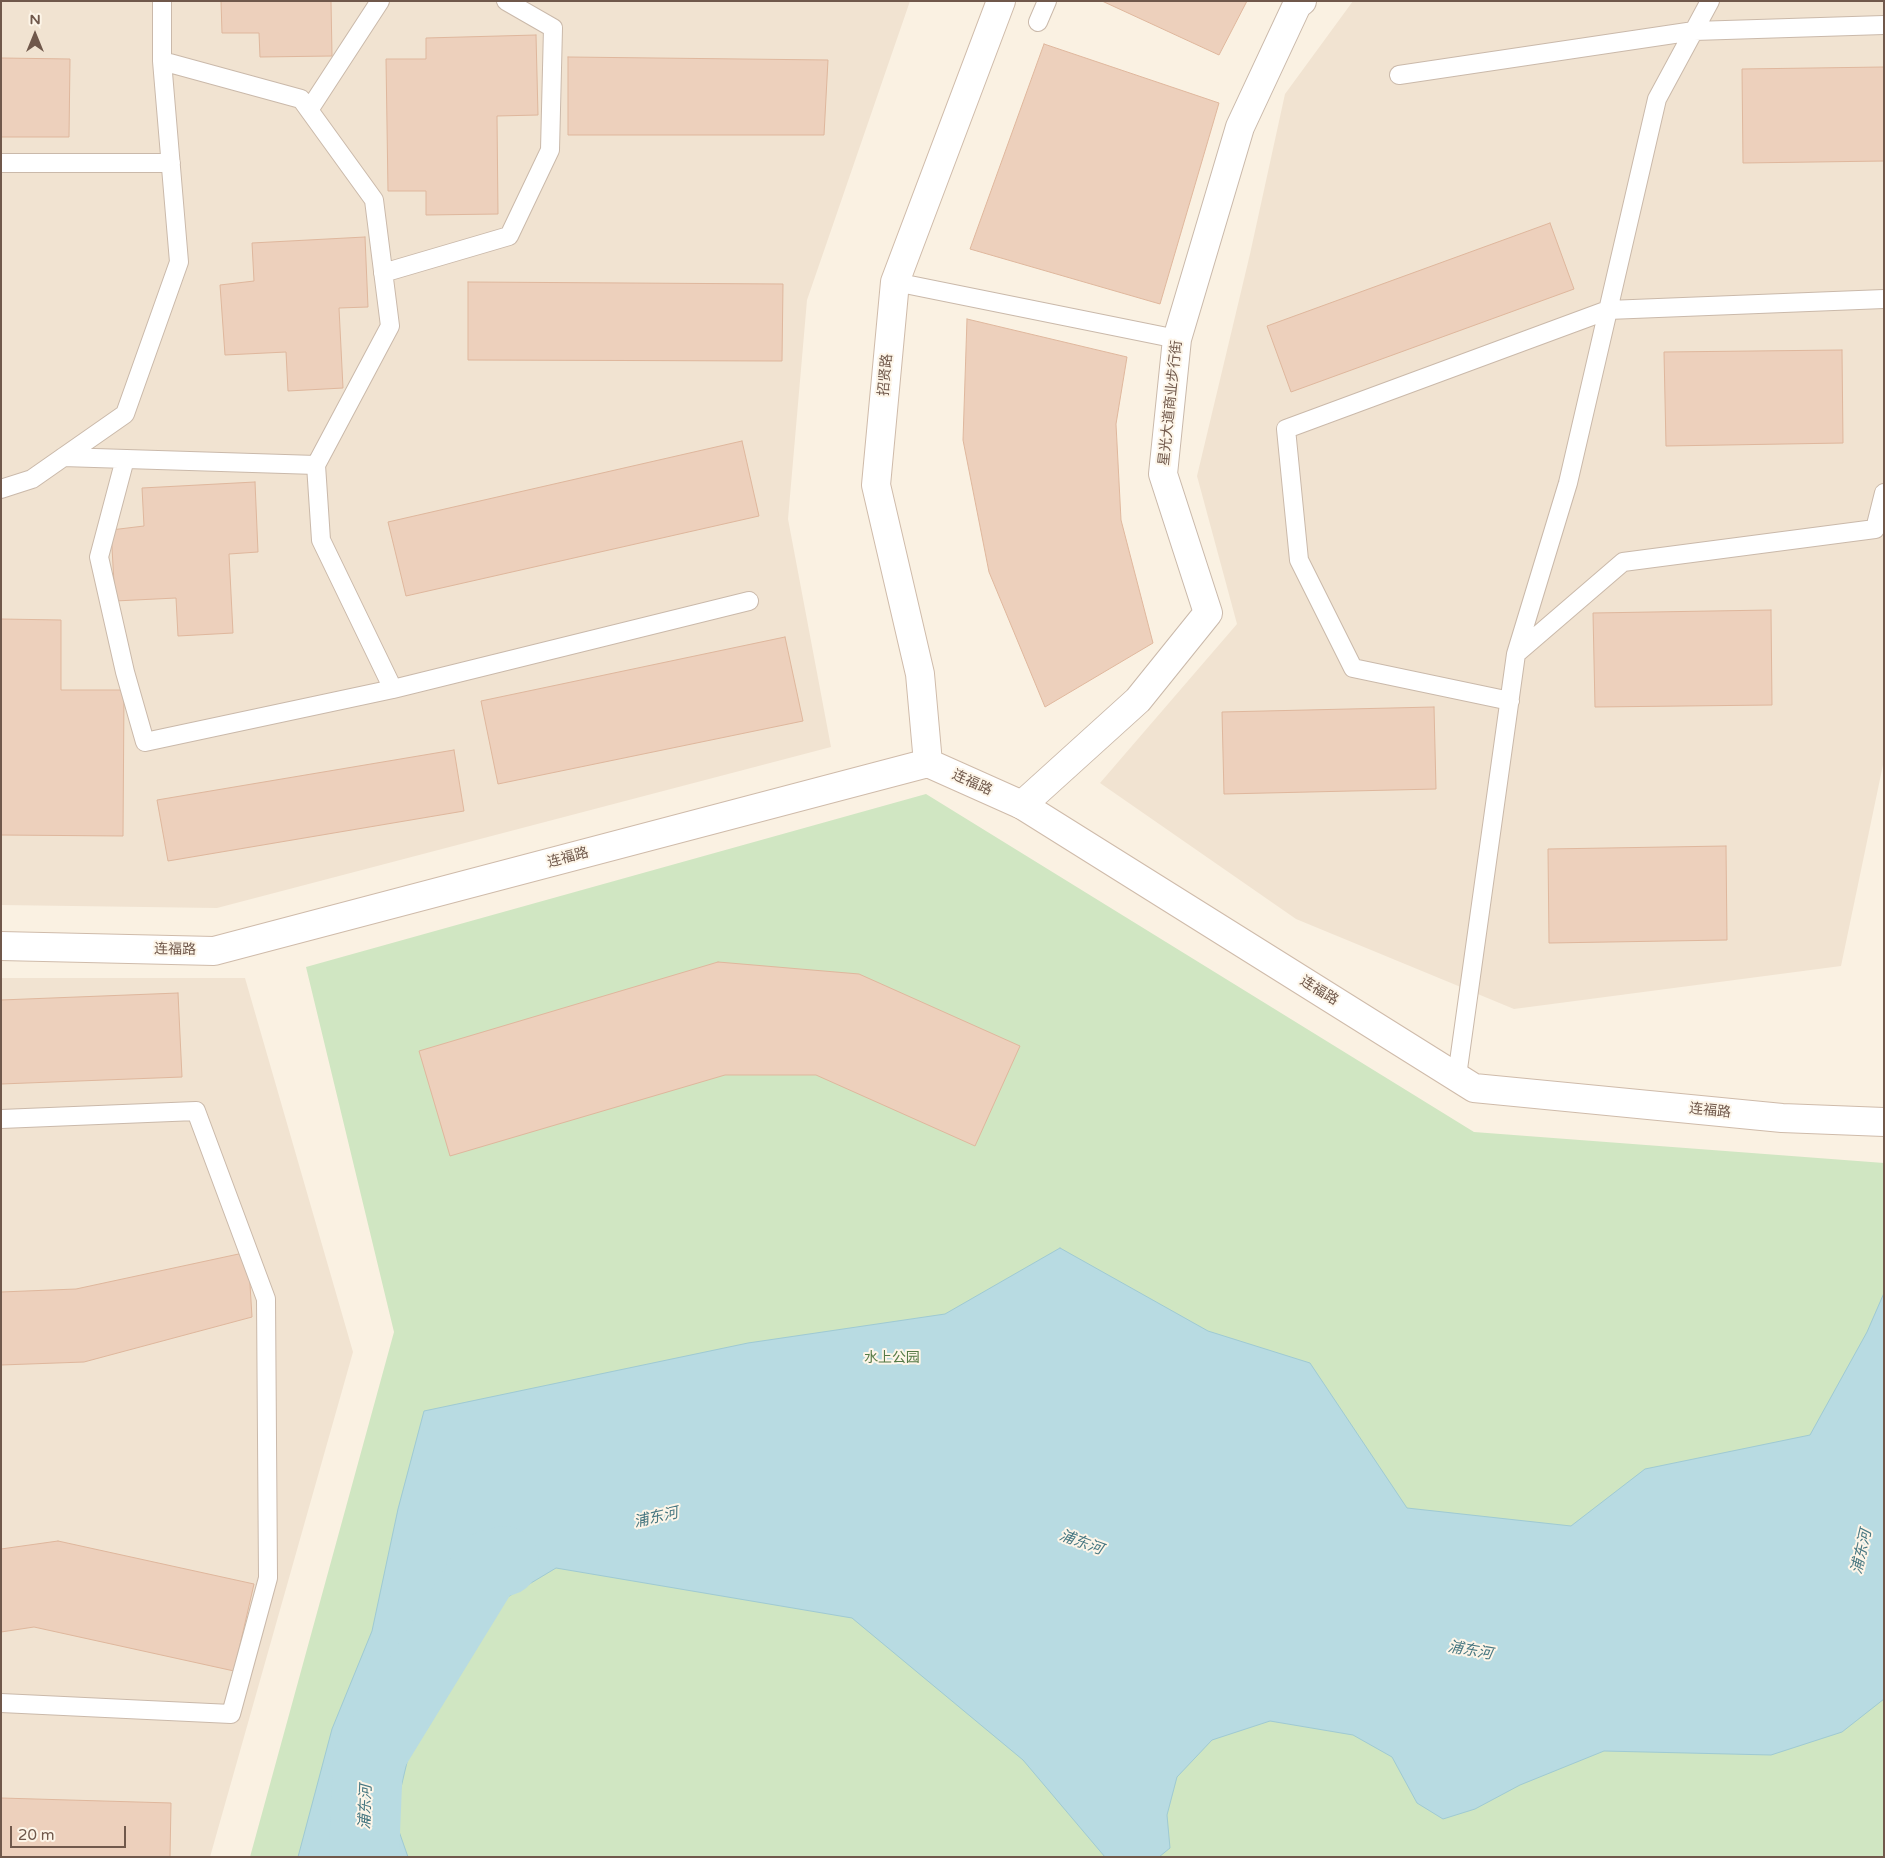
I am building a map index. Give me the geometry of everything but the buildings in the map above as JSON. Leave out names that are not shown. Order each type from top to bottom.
[{"type":"street","name":"招贤路","points":[[928,764],[920,674],[876,485],[895,282],[1001,1]]},
{"type":"street","name":"星光大道商业步行街","points":[[1022,805],[1138,700],[1208,614],[1163,474],[1177,339],[1240,127],[1297,5],[1302,1]]},
{"type":"street","name":"连福路","points":[[1,946],[214,951],[928,764],[1022,805],[1474,1088],[1782,1118],[1884,1122]]},
{"type":"lane","points":[[1,489],[32,479],[124,414],[179,262],[162,61],[162,1]]},
{"type":"lane","points":[[309,110],[380,1]]},
{"type":"lane","points":[[383,273],[509,236],[550,150],[553,28],[506,1]]},
{"type":"lane","points":[[1038,22],[1047,1]]},
{"type":"lane","points":[[1456,1076],[1516,654],[1568,483],[1657,99],[1710,1]]},
{"type":"lane","points":[[1399,75],[1694,31],[1884,25]]},
{"type":"lane","points":[[162,61],[302,99],[374,200],[390,326],[316,465],[321,540],[393,689]]},
{"type":"lane","points":[[1,164],[171,163]]},
{"type":"lane","points":[[895,282],[1177,339]]},
{"type":"lane","points":[[1510,701],[1353,668],[1299,560],[1286,428],[1608,310],[1884,299]]},
{"type":"lane","points":[[63,457],[316,465]]},
{"type":"lane","points":[[124,459],[99,556],[124,672],[145,742],[393,689],[749,600]]},
{"type":"lane","points":[[1516,654],[1623,562],[1875,529],[1884,493]]},
{"type":"lane","points":[[1,1118],[196,1111],[266,1300],[268,1568],[268,1578],[231,1714],[1,1703]]},
{"type":"shaded area","points":[[1,1],[910,1],[807,300],[788,519],[831,747],[217,908],[1,905]]},
{"type":"shaded area","points":[[1353,1],[1884,1],[1884,760],[1841,966],[1514,1009],[1296,919],[1100,783],[1237,624],[1197,476],[1250,254],[1285,94]]},
{"type":"shaded area","points":[[1,978],[245,978],[353,1352],[210,1857],[1,1857]]},
{"type":"green space","name":"水上公园","points":[[926,794],[1474,1132],[1884,1163],[1884,1857],[250,1857],[394,1332],[306,967]]},
{"type":"water","points":[[1060,1248],[1208,1331],[1310,1363],[1407,1508],[1571,1526],[1645,1469],[1810,1435],[1867,1332],[1884,1293],[1884,1699],[1842,1732],[1771,1755],[1604,1751],[1520,1785],[1475,1809],[1443,1819],[1417,1803],[1392,1757],[1353,1735],[1270,1721],[1212,1740],[1177,1777],[1167,1815],[1170,1848],[1159,1857],[1105,1857],[1023,1760],[852,1618],[556,1568],[436,1640],[394,1817],[408,1857],[298,1857],[332,1729],[372,1631],[398,1509],[424,1411],[748,1343],[945,1314]]},
{"type":"waterway","name":"浦东河","points":[[364,1857],[368,1760],[487,1566],[504,1561]]}]
